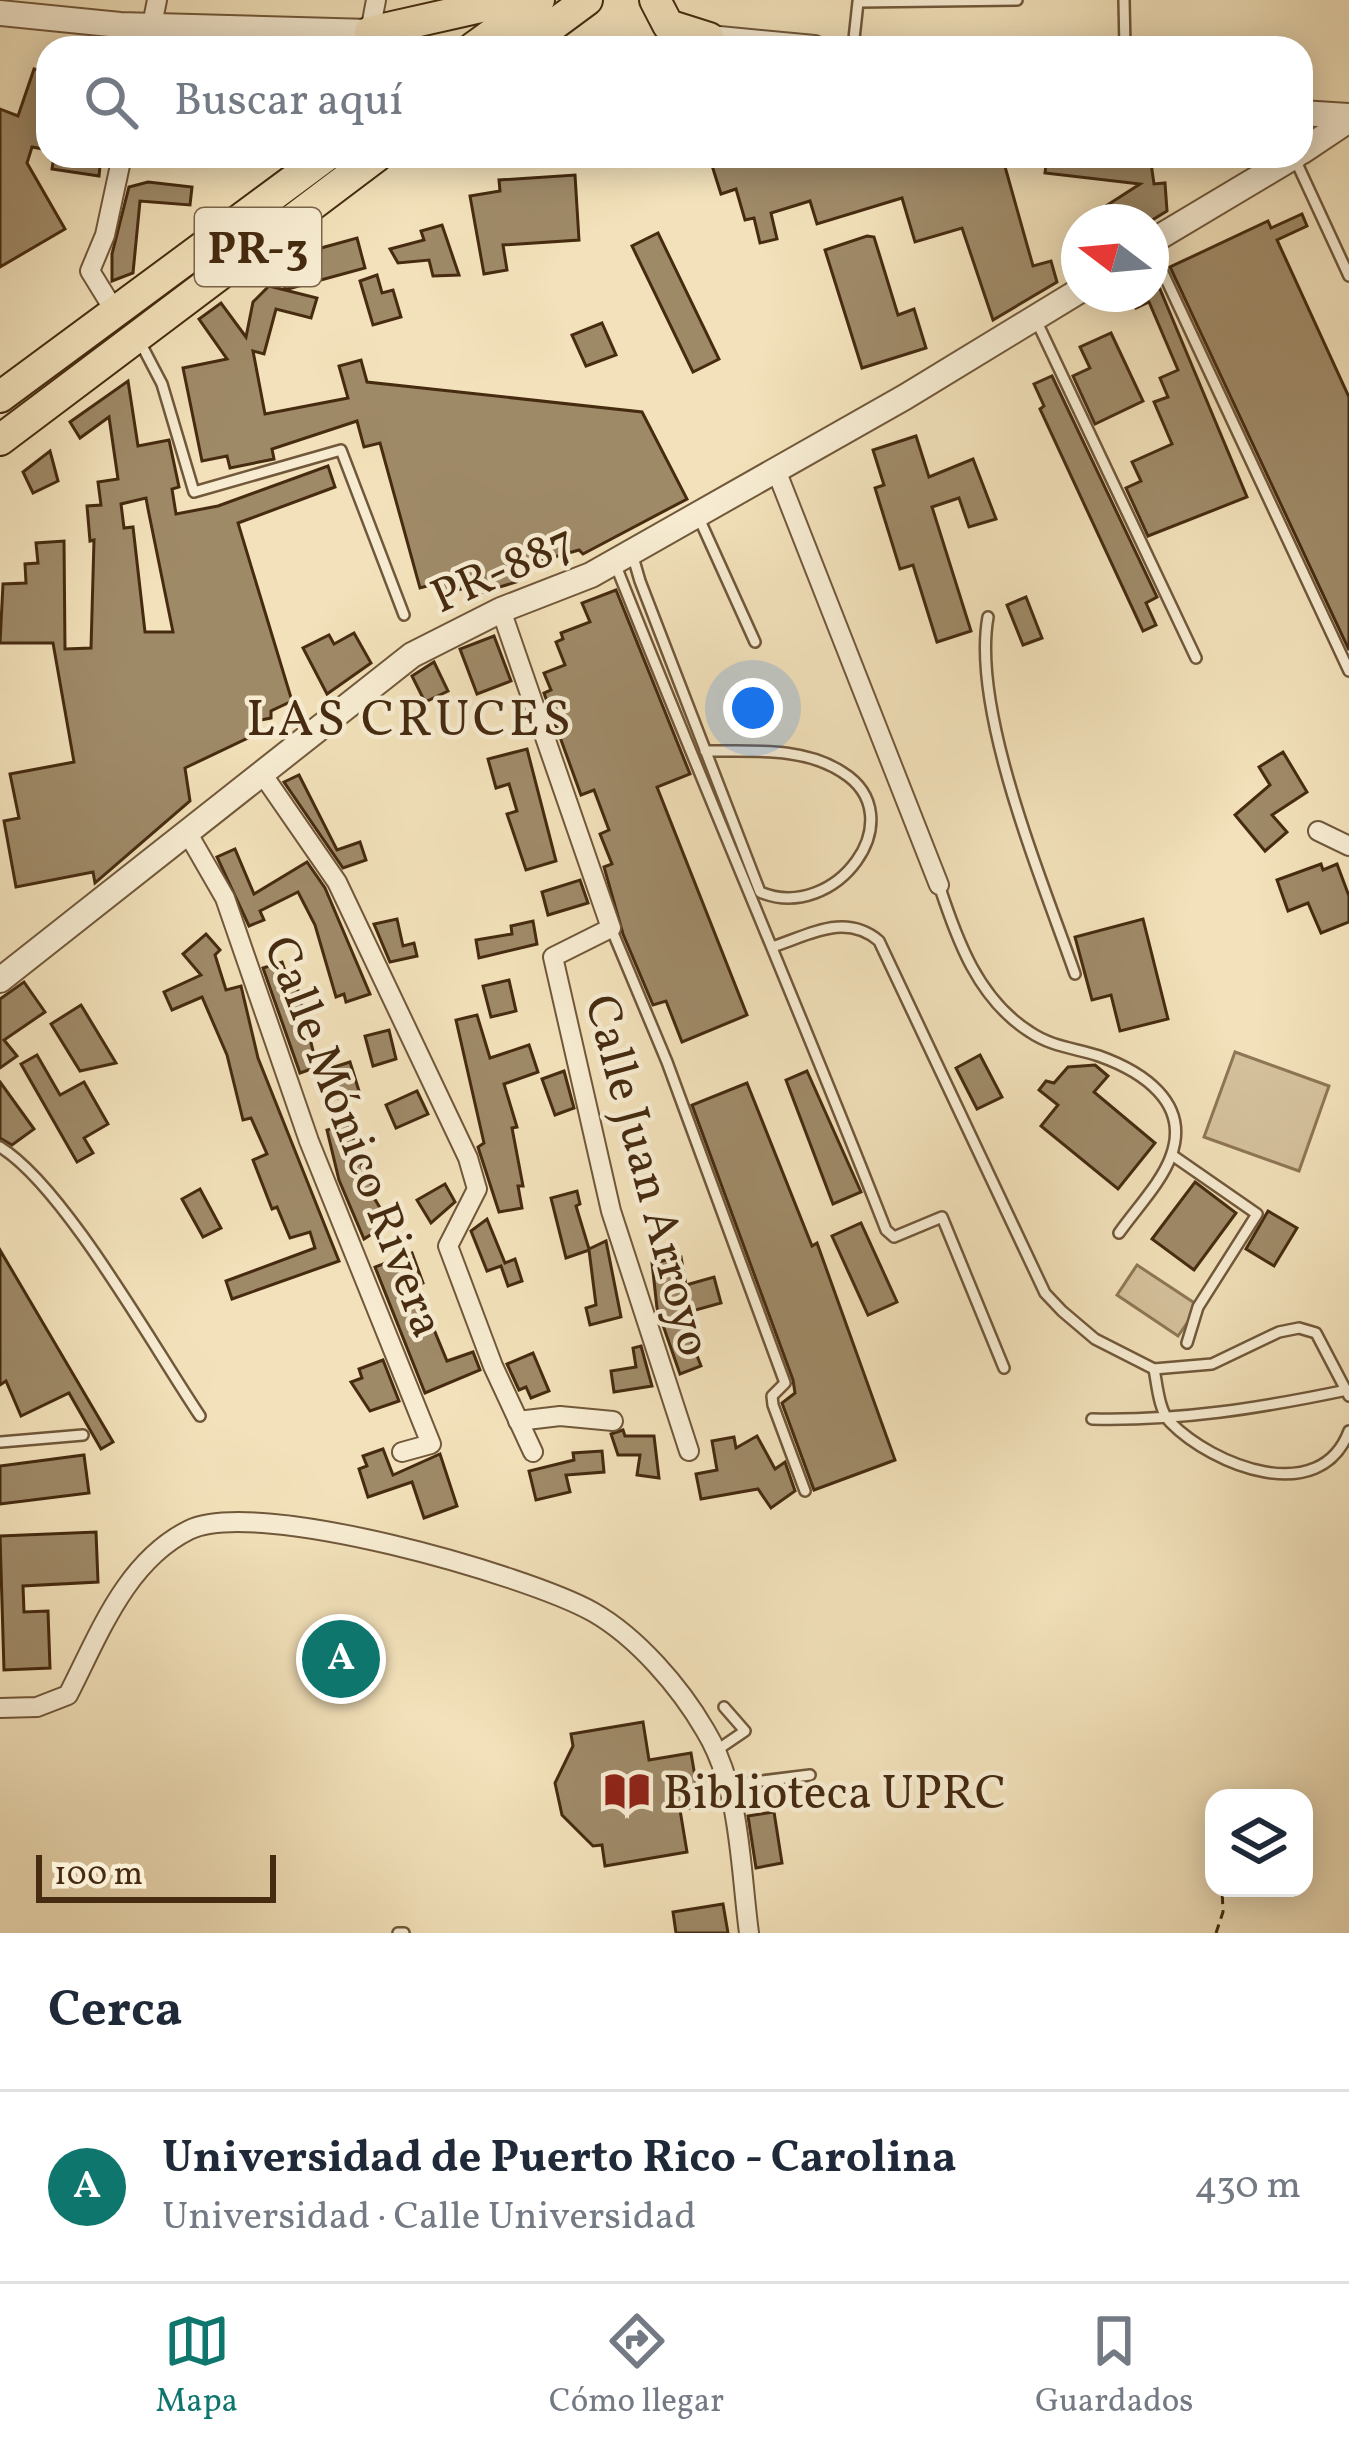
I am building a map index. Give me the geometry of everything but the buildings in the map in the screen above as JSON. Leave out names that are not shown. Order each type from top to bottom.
[{"type":"highway","points":[[386,36],[512,0]]},
{"type":"highway","points":[[490,36],[539,0]]},
{"type":"highway","points":[[538,36],[587,0]]},
{"type":"highway","points":[[655,0],[668,25],[704,36]]},
{"type":"highway","name":"PR-3","points":[[0,397],[309,168]]},
{"type":"highway","name":"PR-3","points":[[0,440],[361,168]]},
{"type":"street","points":[[372,36],[376,0]]},
{"type":"street","points":[[0,13],[311,36]]},
{"type":"street","points":[[1313,114],[1349,118]]},
{"type":"street","points":[[1313,144],[1349,118]]},
{"type":"street","points":[[114,310],[90,272],[105,235],[119,168]]},
{"type":"street","points":[[1169,233],[1276,168]]},
{"type":"street","name":"PR-887","points":[[0,980],[412,655],[623,557],[1061,303]]},
{"type":"street","points":[[776,470],[939,885]]},
{"type":"street","name":"Calle Juan Arroyo","points":[[501,610],[611,928],[553,957],[611,1211],[689,1451]]},
{"type":"street","points":[[261,772],[337,882],[468,1158],[476,1189],[448,1246],[532,1452]]},
{"type":"street","points":[[1318,830],[1349,846]]},
{"type":"street","name":"Calle Mónico Rivera","points":[[187,832],[225,898],[308,1141],[431,1444],[402,1452]]},
{"type":"street","points":[[518,1421],[573,1416],[614,1421]]},
{"type":"street","points":[[0,1708],[38,1707],[68,1695],[120,1595],[148,1556],[193,1528],[253,1525],[333,1530],[402,1544],[592,1611],[634,1641],[717,1750],[729,1785],[749,1933]]},
{"type":"lane","points":[[854,36],[858,2],[1017,0]]},
{"type":"lane","points":[[1124,0],[1126,36]]},
{"type":"lane","points":[[1303,168],[1349,276]]},
{"type":"lane","points":[[1169,283],[1349,671]]},
{"type":"lane","points":[[114,310],[138,338],[162,384],[194,492],[341,450],[404,615]]},
{"type":"lane","points":[[1036,320],[1196,658]]},
{"type":"lane","points":[[698,514],[755,642]]},
{"type":"lane","points":[[623,557],[760,892],[801,901],[846,876],[864,854],[869,837],[864,797],[844,772],[792,752],[705,751]]},
{"type":"lane","points":[[623,557],[726,846],[775,946],[886,1230],[894,1237],[942,1216],[1004,1368]]},
{"type":"lane","points":[[988,617],[982,646],[1009,782],[1075,974]]},
{"type":"lane","points":[[939,885],[960,950],[985,988],[1025,1030],[1052,1045],[1140,1071],[1164,1094],[1172,1120],[1172,1155],[1119,1233]]},
{"type":"lane","points":[[775,946],[839,924],[866,930],[879,940],[1046,1293],[1095,1339],[1154,1369],[1212,1364],[1299,1328],[1316,1334],[1348,1393],[1167,1420],[1092,1419]]},
{"type":"lane","points":[[611,928],[667,1062],[784,1383],[772,1396],[773,1405],[805,1491]]},
{"type":"lane","points":[[0,1148],[19,1159],[53,1197],[200,1416]]},
{"type":"lane","points":[[1172,1155],[1256,1214],[1198,1307],[1187,1343]]},
{"type":"lane","points":[[1154,1369],[1167,1420],[1222,1460],[1289,1473],[1316,1472],[1330,1463],[1349,1431]]},
{"type":"lane","points":[[0,1441],[83,1435]]},
{"type":"lane","points":[[717,1750],[745,1730],[724,1707]]},
{"type":"lane","points":[[729,1785],[810,1775]]},
{"type":"path","points":[[1216,1933],[1222,1897]]},
{"type":"shaded area","points":[[1235,1052],[1329,1086],[1299,1171],[1204,1137]]},
{"type":"shaded area","points":[[1137,1265],[1199,1306],[1178,1336],[1117,1295]]},
{"type":"place","name":"Universidad de Puerto Rico - Carolina","points":[[341,1659]]},
{"type":"place","name":"Biblioteca UPRC","points":[[627,1791]]},
{"type":"district","name":"LAS CRUCES","points":[[410,717]]}]
